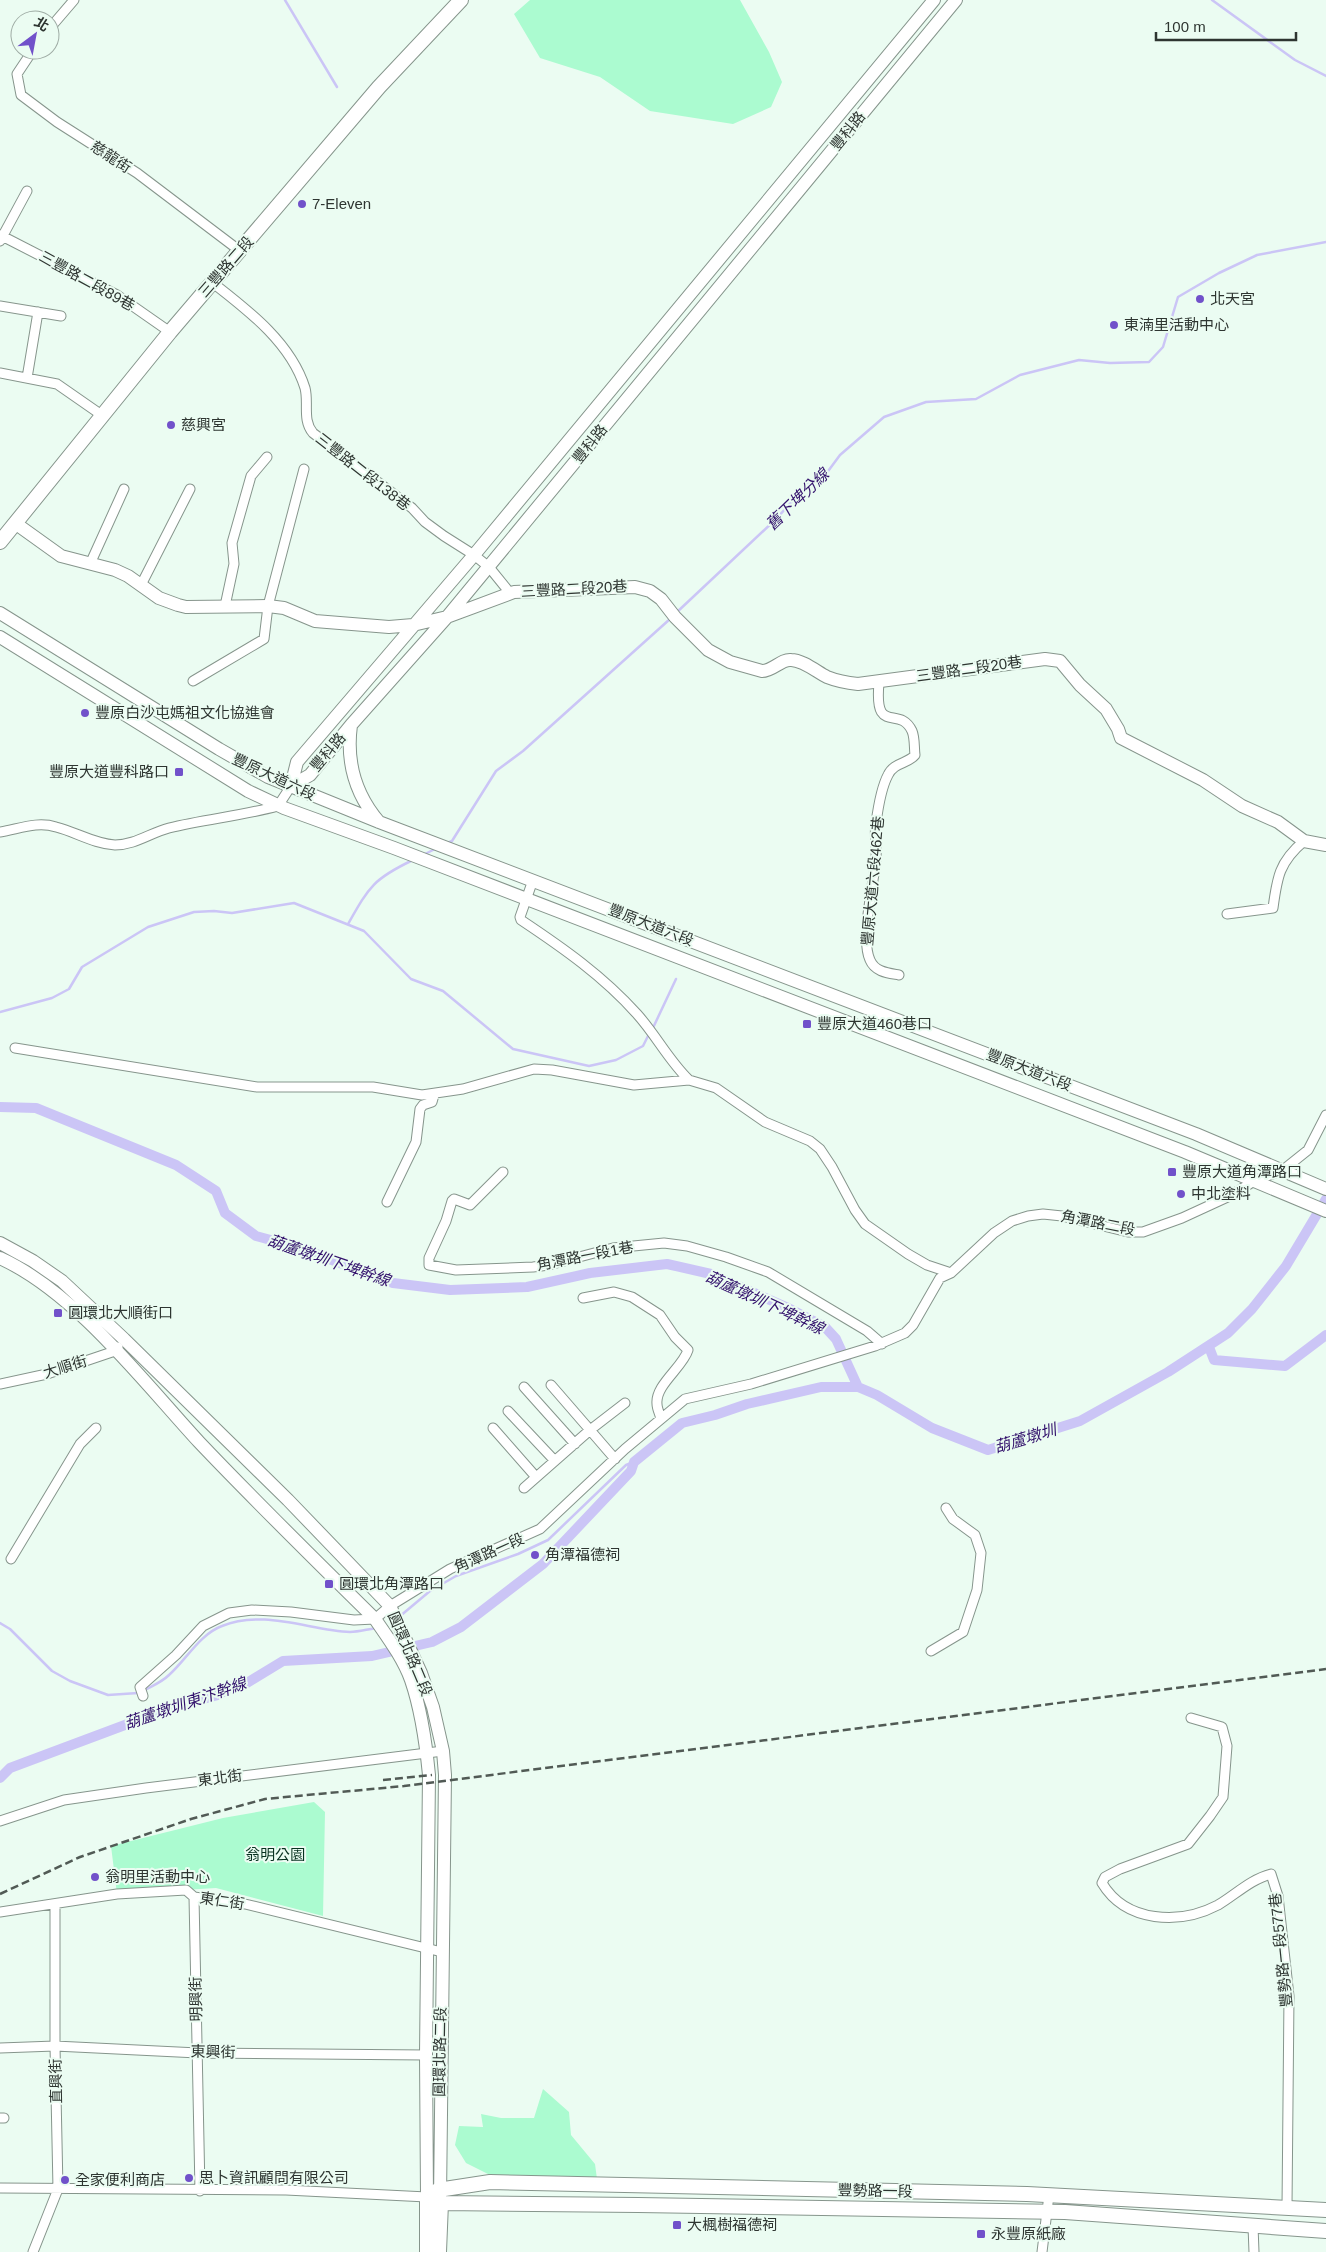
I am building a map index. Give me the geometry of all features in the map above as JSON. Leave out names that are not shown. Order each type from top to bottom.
[{"type":"main road","name":"三豐路二段","points":[[0,542],[170,332],[379,87],[461,0]]},
{"type":"main road","name":"豐勢路一段","points":[[435,2197],[490,2182],[1048,2195],[1326,2210]]},
{"type":"main road","name":"豐勢路一段","points":[[435,2197],[638,2204],[1048,2213],[1326,2231]]},
{"type":"main road","points":[[427,2252],[435,2197]]},
{"type":"main road","points":[[435,2197],[439,2252]]},
{"type":"street","points":[[60,16],[74,0]]},
{"type":"street","name":"豐科路","points":[[291,786],[297,762],[474,555],[934,0]]},
{"type":"street","name":"豐科路","points":[[291,786],[310,775],[351,725],[447,617],[956,0]]},
{"type":"street","name":"慈龍街","points":[[26,60],[17,74],[21,95],[58,122],[137,173],[240,251]]},
{"type":"street","points":[[1,237],[27,190]]},
{"type":"street","name":"三豐路二段89巷","points":[[1,237],[117,295],[170,332]]},
{"type":"street","name":"三豐路二段138巷","points":[[213,283],[264,324],[292,362],[306,390],[307,422],[313,433],[412,508],[425,522],[489,567],[510,593]]},
{"type":"street","points":[[0,306],[61,316]]},
{"type":"street","points":[[27,378],[38,312]]},
{"type":"street","points":[[0,373],[57,384],[103,416]]},
{"type":"street","points":[[225,606],[234,564],[232,543],[250,476],[267,457]]},
{"type":"street","points":[[193,680],[264,639],[268,606],[304,469]]},
{"type":"street","points":[[90,564],[124,489]]},
{"type":"street","points":[[141,585],[190,489]]},
{"type":"street","name":"三豐路二段20巷","points":[[15,523],[61,556],[115,570],[159,598],[186,607],[268,606],[284,608],[315,621],[389,627],[413,625],[447,617],[510,593],[635,586],[650,591],[661,599],[695,639],[708,650],[724,660],[762,671],[768,671],[784,662],[793,660],[829,677],[847,683],[879,683],[1046,659],[1057,660],[1106,709],[1121,738],[1203,780],[1242,806],[1278,822],[1304,841],[1326,845]]},
{"type":"street","name":"豐原大道六段","points":[[0,613],[218,749],[268,777],[379,822],[1196,1134],[1326,1189]]},
{"type":"street","name":"豐原大道六段","points":[[0,637],[118,709],[215,772],[278,806],[418,857],[1254,1181],[1326,1211]]},
{"type":"street","name":"豐原大道六段462巷","points":[[879,683],[877,702],[879,710],[884,715],[902,720],[913,732],[915,755],[894,766],[888,774],[883,790],[876,824],[876,859],[868,921],[867,952],[872,964],[879,970],[899,975]]},
{"type":"street","points":[[351,725],[349,750],[353,775],[363,800],[379,822]]},
{"type":"street","points":[[0,832],[33,824],[47,825],[55,826],[99,842],[114,845],[132,843],[166,829],[196,822],[250,814],[278,806],[291,786]]},
{"type":"street","points":[[1227,914],[1273,908],[1277,877],[1282,864],[1293,850],[1304,841]]},
{"type":"street","points":[[533,880],[520,917],[521,920],[572,954],[621,996],[639,1015],[689,1080]]},
{"type":"street","points":[[15,1048],[256,1086],[373,1087],[404,1094],[434,1095],[463,1090],[534,1069],[552,1070],[634,1085],[689,1080],[716,1088],[765,1122],[810,1141],[820,1150],[832,1167],[855,1210],[866,1224],[927,1265],[950,1273]]},
{"type":"street","points":[[387,1202],[416,1142],[420,1109],[423,1105],[432,1102],[434,1095]]},
{"type":"street","name":"角潭路二段","points":[[824,1360],[878,1345],[905,1333],[912,1325],[940,1278],[950,1273],[994,1233],[1021,1217],[1042,1214],[1062,1216],[1128,1232],[1143,1232],[1182,1218],[1232,1195],[1254,1181],[1283,1170],[1308,1150],[1326,1115]]},
{"type":"street","name":"角潭路一段1巷","points":[[503,1172],[470,1205],[454,1199],[452,1201],[446,1220],[429,1258],[429,1265],[456,1270],[533,1267],[549,1265],[613,1248],[653,1244],[687,1246],[726,1256],[768,1272],[866,1331],[878,1345]]},
{"type":"street","name":"圓環北路二段","points":[[0,1243],[33,1261],[62,1281],[288,1500],[390,1606],[416,1676],[432,1707],[443,1751],[445,1775],[435,2197]]},
{"type":"street","name":"圓環北路二段","points":[[0,1258],[27,1272],[54,1290],[116,1351],[201,1444],[375,1619],[416,1676],[429,1775],[426,2055],[435,2197]]},
{"type":"street","points":[[583,1298],[614,1292],[632,1297],[660,1314],[675,1337],[688,1350],[686,1357],[666,1381],[657,1397],[656,1404],[662,1419]]},
{"type":"street","points":[[116,1351],[124,1339]]},
{"type":"street","name":"大順街","points":[[0,1384],[47,1374],[116,1351]]},
{"type":"street","name":"角潭路一段","points":[[375,1619],[390,1606],[450,1569],[540,1529],[615,1459],[686,1399],[751,1384],[824,1360]]},
{"type":"street","points":[[551,1385],[615,1459]]},
{"type":"street","points":[[524,1387],[575,1444]]},
{"type":"street","points":[[524,1488],[590,1430],[625,1403]]},
{"type":"street","points":[[508,1411],[555,1461]]},
{"type":"street","points":[[10,1558],[80,1444],[96,1428]]},
{"type":"street","points":[[493,1428],[536,1477]]},
{"type":"street","points":[[931,1650],[962,1632],[977,1590],[980,1553],[975,1535],[953,1519],[946,1508]]},
{"type":"street","points":[[141,1691],[203,1626],[229,1613],[252,1610],[291,1612],[354,1620],[375,1619]]},
{"type":"street","name":"豐勢路一段577巷","points":[[1191,1718],[1222,1727],[1227,1746],[1223,1797],[1188,1844],[1120,1869],[1105,1877],[1102,1883],[1110,1896],[1131,1911],[1145,1916],[1184,1917],[1207,1910],[1262,1877],[1271,1874],[1278,1896],[1288,1996],[1287,2207]]},
{"type":"street","name":"東北街","points":[[0,1820],[64,1800],[443,1751]]},
{"type":"street","name":"東仁街","points":[[0,1912],[118,1894],[186,1890],[194,1897],[245,1904],[442,1952]]},
{"type":"street","name":"明興街","points":[[194,1897],[200,2191]]},
{"type":"street","name":"直興街","points":[[32,2252],[58,2188],[55,1905]]},
{"type":"street","name":"東興街","points":[[0,2048],[55,2046],[198,2053],[426,2055]]},
{"type":"street","name":"豐勢路一段","points":[[0,2188],[200,2191],[286,2190],[435,2197]]},
{"type":"street","points":[[1042,2252],[1048,2213],[1048,2195]]},
{"type":"street","points":[[1253,2226],[1254,2252]]},
{"type":"green space","points":[[530,0],[740,0],[769,52],[782,82],[771,107],[733,124],[650,111],[600,77],[540,58],[514,14]]},
{"type":"green space","name":"翁明公園","points":[[314,1802],[325,1812],[323,1916],[216,1888],[117,1894],[111,1846],[223,1818]]},
{"type":"green space","points":[[543,2089],[569,2112],[571,2135],[595,2164],[597,2179],[492,2176],[466,2163],[455,2145],[459,2126],[483,2127],[481,2114],[501,2118],[534,2118]]},
{"type":"waterway","points":[[285,0],[337,87]]},
{"type":"waterway","points":[[1212,0],[1295,60],[1326,76]]},
{"type":"waterway","name":"舊下埤分線","points":[[676,613],[776,519],[808,484],[823,478],[840,455],[884,417],[926,402],[976,399],[1020,375],[1079,360],[1110,363],[1149,362],[1163,347],[1178,297],[1219,273],[1257,255],[1326,242]]},
{"type":"waterway","name":"舊下埤分線","points":[[447,843],[452,841],[496,771],[523,751],[670,619]]},
{"type":"waterway","name":"舊下埤分線","points":[[425,854],[435,849]]},
{"type":"waterway","name":"舊下埤分線","points":[[348,924],[373,885],[389,873],[413,860]]},
{"type":"waterway","points":[[0,1012],[52,998],[69,989],[82,967],[148,927],[194,912],[214,911],[232,913],[294,903],[364,931],[411,979],[443,991],[513,1049],[589,1066],[616,1060],[643,1046],[649,1034]]},
{"type":"waterway","points":[[652,1030],[676,979]]},
{"type":"waterway","name":"葫蘆墩圳下埤幹線","points":[[0,1107],[36,1108],[176,1165],[216,1191],[225,1213],[256,1236],[300,1248],[393,1283],[450,1290],[527,1287],[590,1273],[667,1264],[711,1274],[786,1307],[825,1327],[836,1339],[858,1387]]},
{"type":"waterway","name":"葫蘆墩圳","points":[[0,1778],[10,1768],[173,1707],[218,1695],[233,1686],[242,1686],[283,1661],[372,1656],[432,1642],[461,1627],[543,1564],[631,1471],[634,1462],[682,1423],[715,1415],[747,1404],[821,1387],[858,1387],[877,1395],[932,1428],[988,1450],[1080,1421],[1168,1372],[1228,1333],[1252,1309],[1286,1266],[1326,1199]]},
{"type":"waterway","points":[[1209,1347],[1214,1360],[1285,1366],[1326,1335]]},
{"type":"waterway","points":[[399,1617],[430,1591],[456,1576],[518,1554],[548,1540],[626,1465],[634,1462]]},
{"type":"waterway","points":[[143,1691],[166,1677],[207,1635],[222,1626],[238,1621],[270,1620],[350,1632],[377,1628]]},
{"type":"waterway","points":[[0,1623],[10,1629],[52,1671],[70,1681],[108,1695],[138,1693]]},
{"type":"railway","points":[[0,1894],[80,1857],[191,1819],[265,1799],[404,1786],[1326,1669]]},
{"type":"railway","points":[[383,1780],[432,1775]]},
{"type":"place","name":"7-Eleven","points":[[302,204]]},
{"type":"place","name":"北天宮","points":[[1200,299]]},
{"type":"place","name":"東湳里活動中心","points":[[1114,325]]},
{"type":"place","name":"慈興宮","points":[[171,425]]},
{"type":"place","name":"豐原白沙屯媽祖文化協進會","points":[[85,713]]},
{"type":"place","name":"豐原大道豐科路口","points":[[179,772]]},
{"type":"place","name":"豐原大道460巷口","points":[[807,1024]]},
{"type":"place","name":"豐原大道角潭路口","points":[[1172,1172]]},
{"type":"place","name":"中北塗料","points":[[1181,1194]]},
{"type":"place","name":"圓環北大順街口","points":[[58,1313]]},
{"type":"place","name":"角潭福德祠","points":[[535,1555]]},
{"type":"place","name":"圓環北角潭路口","points":[[329,1584]]},
{"type":"place","name":"翁明里活動中心","points":[[95,1877]]},
{"type":"place","name":"思卜資訊顧問有限公司","points":[[189,2178]]},
{"type":"place","name":"全家便利商店","points":[[65,2180]]},
{"type":"place","name":"大楓樹福德祠","points":[[677,2225]]},
{"type":"place","name":"永豐原紙廠","points":[[981,2234]]},
{"type":"water label","name":"葫蘆墩圳東汴幹線","points":[[185,1703]]}]
